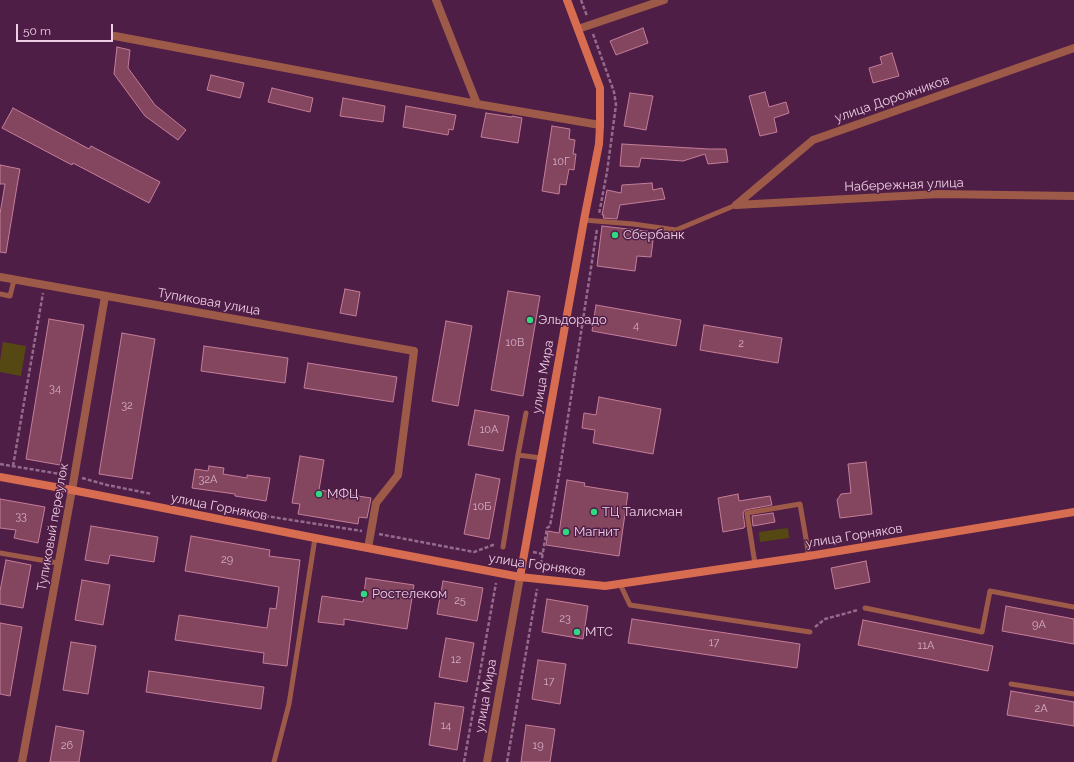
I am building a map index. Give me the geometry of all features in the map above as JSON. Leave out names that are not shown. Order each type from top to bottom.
[{"type":"main road","name":"улица Мира","points":[[520,577],[599,144],[600,88],[567,0]]},
{"type":"main road","name":"улица Горняков","points":[[0,477],[520,577],[605,586],[809,556],[1074,512]]},
{"type":"street","points":[[436,0],[477,104]]},
{"type":"street","points":[[578,29],[664,0]]},
{"type":"street","points":[[115,36],[477,104],[600,124]]},
{"type":"street","name":"улица Дорожников","points":[[736,205],[813,140],[1074,48]]},
{"type":"street","name":"Набережная улица","points":[[736,205],[940,194],[1074,196]]},
{"type":"street","name":"Тупиковая улица","points":[[0,277],[414,351],[398,475],[376,503],[371,533]]},
{"type":"street","name":"Тупиковый переулок","points":[[22,762],[72,490],[105,296]]},
{"type":"street","points":[[368,548],[371,533]]},
{"type":"street","name":"улица Мира","points":[[487,762],[520,577]]},
{"type":"lane","points":[[584,220],[598,220],[676,230],[736,205]]},
{"type":"lane","points":[[0,294],[10,296],[14,280]]},
{"type":"lane","points":[[503,547],[526,413]]},
{"type":"lane","points":[[518,455],[541,458]]},
{"type":"lane","points":[[755,564],[747,513],[800,504],[809,556]]},
{"type":"lane","points":[[274,762],[289,704],[315,538]]},
{"type":"lane","points":[[0,553],[58,562]]},
{"type":"lane","points":[[620,584],[630,605],[810,632]]},
{"type":"lane","points":[[865,608],[982,632],[990,591],[1074,607]]},
{"type":"lane","points":[[1011,684],[1074,694]]},
{"type":"path","points":[[507,762],[547,528],[550,526],[559,475],[598,220],[607,172],[616,105],[614,92],[581,0]]},
{"type":"path","points":[[13,466],[44,285]]},
{"type":"path","points":[[0,464],[74,476],[107,485],[153,494]]},
{"type":"path","points":[[253,514],[371,533],[474,552],[493,545],[503,547]]},
{"type":"path","points":[[464,762],[498,573]]},
{"type":"path","points":[[810,632],[825,619],[865,608]]},
{"type":"shaded area","points":[[3,342],[26,346],[21,376],[0,372]]},
{"type":"shaded area","points":[[788,528],[789,538],[760,542],[759,532]]},
{"type":"building","points":[[643,28],[648,43],[616,55],[610,41]]},
{"type":"building","points":[[117,47],[130,50],[128,68],[155,105],[186,130],[178,140],[145,116],[114,74]]},
{"type":"building","points":[[892,53],[899,76],[873,83],[869,68],[882,64],[880,57]]},
{"type":"building","points":[[211,75],[244,83],[240,98],[207,90]]},
{"type":"building","points":[[272,88],[313,98],[310,112],[268,102]]},
{"type":"building","points":[[765,92],[769,107],[786,102],[789,113],[774,118],[777,132],[760,136],[749,96]]},
{"type":"building","points":[[630,93],[653,96],[646,130],[624,126]]},
{"type":"building","points":[[343,98],[385,106],[383,122],[340,116]]},
{"type":"building","points":[[406,106],[456,115],[453,130],[449,129],[448,135],[403,127]]},
{"type":"building","points":[[13,108],[89,149],[91,146],[160,182],[149,203],[2,128]]},
{"type":"building","points":[[486,113],[522,118],[518,143],[481,137]]},
{"type":"building","points":[[552,126],[570,129],[569,139],[575,140],[573,154],[576,154],[574,170],[569,169],[566,185],[560,184],[559,194],[542,191]]},
{"type":"building","points":[[622,144],[726,149],[728,162],[708,164],[705,154],[683,161],[641,158],[639,167],[620,166]]},
{"type":"building","points":[[0,165],[20,169],[6,253],[0,252],[0,214],[5,184],[0,184]]},
{"type":"building","points":[[652,183],[653,190],[662,188],[665,199],[620,205],[617,219],[603,218],[604,215],[602,215],[607,190],[621,193],[622,185]]},
{"type":"building","points":[[602,226],[654,232],[651,257],[637,256],[635,271],[597,266]]},
{"type":"building","points":[[345,289],[360,292],[356,316],[340,313]]},
{"type":"building","points":[[508,291],[540,296],[523,396],[491,390]]},
{"type":"building","points":[[596,305],[681,320],[676,346],[592,331]]},
{"type":"building","points":[[49,319],[84,325],[60,465],[26,459]]},
{"type":"building","points":[[446,321],[472,326],[458,406],[432,401]]},
{"type":"building","points":[[704,325],[782,338],[778,363],[700,350]]},
{"type":"building","points":[[122,333],[155,339],[132,479],[99,474]]},
{"type":"building","points":[[204,346],[288,358],[285,383],[201,371]]},
{"type":"building","points":[[308,363],[397,377],[393,402],[304,388]]},
{"type":"building","points":[[599,397],[661,409],[653,454],[593,443],[595,430],[582,428],[584,413],[596,415]]},
{"type":"building","points":[[475,410],[509,416],[503,451],[468,445]]},
{"type":"building","name":"МФЦ","points":[[300,456],[324,460],[319,490],[371,498],[367,518],[359,517],[358,524],[298,514],[300,504],[292,503]]},
{"type":"building","points":[[866,462],[872,514],[840,518],[837,500],[841,494],[851,493],[848,464]]},
{"type":"building","points":[[209,466],[224,468],[223,474],[247,478],[247,475],[270,478],[266,501],[235,496],[235,494],[192,488],[195,469],[208,471]]},
{"type":"building","points":[[476,474],[500,479],[489,539],[464,534]]},
{"type":"building","name":"ТЦ Талисман","points":[[567,480],[585,483],[584,486],[628,493],[619,556],[546,545],[548,531],[559,533]]},
{"type":"building","points":[[738,494],[739,501],[770,496],[772,505],[745,510],[743,513],[744,528],[723,532],[718,498]]},
{"type":"building","points":[[0,499],[45,507],[38,543],[14,538],[16,530],[0,528]]},
{"type":"building","points":[[773,513],[775,522],[753,526],[752,516]]},
{"type":"building","points":[[91,526],[158,537],[154,562],[110,555],[108,564],[85,560]]},
{"type":"building","points":[[191,536],[270,550],[269,556],[300,560],[287,666],[263,663],[264,653],[175,640],[179,615],[267,628],[270,608],[276,609],[279,587],[185,571]]},
{"type":"building","points":[[6,560],[31,565],[23,608],[0,604],[0,591]]},
{"type":"building","points":[[866,561],[870,582],[835,589],[831,568]]},
{"type":"building","points":[[366,578],[414,585],[407,629],[344,619],[344,625],[318,622],[322,596],[363,602]]},
{"type":"building","points":[[82,580],[110,585],[103,625],[75,620]]},
{"type":"building","points":[[443,581],[483,588],[477,621],[437,614]]},
{"type":"building","points":[[547,599],[588,606],[583,639],[542,632]]},
{"type":"building","points":[[1006,606],[1074,619],[1074,644],[1002,631]]},
{"type":"building","points":[[632,619],[800,644],[797,668],[628,643]]},
{"type":"building","points":[[863,620],[993,646],[988,671],[858,645]]},
{"type":"building","points":[[0,623],[22,627],[10,696],[0,694]]},
{"type":"building","points":[[446,638],[474,643],[467,682],[439,677]]},
{"type":"building","points":[[71,642],[96,646],[88,694],[63,690]]},
{"type":"building","points":[[538,660],[566,664],[560,704],[532,699]]},
{"type":"building","points":[[149,671],[264,687],[261,709],[146,692]]},
{"type":"building","points":[[1011,691],[1074,702],[1074,726],[1007,715]]},
{"type":"building","points":[[435,703],[464,707],[457,750],[429,745]]},
{"type":"building","points":[[526,725],[555,729],[550,762],[521,762]]},
{"type":"building","points":[[56,726],[84,731],[79,762],[50,762]]},
{"type":"place","name":"Сбербанк","points":[[615,235]]},
{"type":"place","name":"Эльдорадо","points":[[530,320]]},
{"type":"place","name":"МФЦ","points":[[319,494]]},
{"type":"place","name":"ТЦ Талисман","points":[[594,512]]},
{"type":"place","name":"Магнит","points":[[566,532]]},
{"type":"place","name":"Ростелеком","points":[[364,594]]},
{"type":"place","name":"МТС","points":[[577,632]]}]
